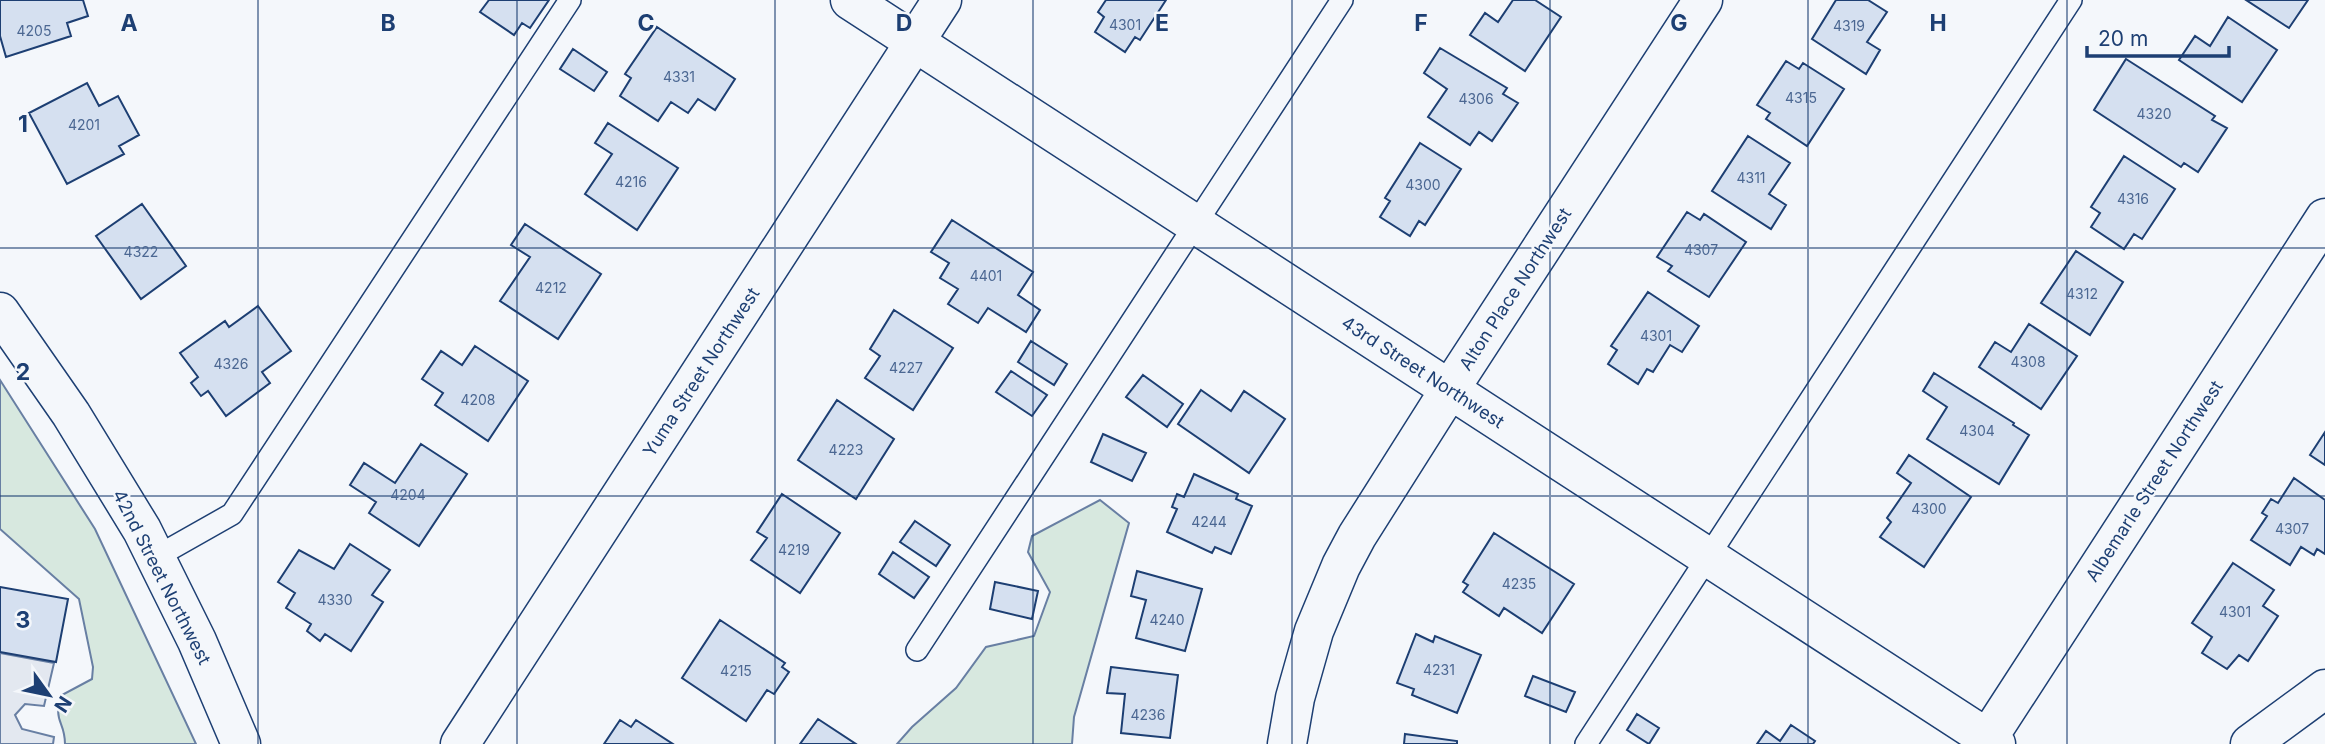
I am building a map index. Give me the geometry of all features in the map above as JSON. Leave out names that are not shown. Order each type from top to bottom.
[{"type":"street","name":"43rd Street Northwest","points":[[850,0],[1989,742]]},
{"type":"street","name":"Yuma Street Northwest","points":[[460,744],[942,0]]},
{"type":"street","name":"Alton Place Northwest","points":[[1287,744],[1314,631],[1341,566],[1357,536],[1703,0]]},
{"type":"street","name":"Albemarle Street Northwest","points":[[1989,742],[2325,218]]},
{"type":"street","name":"42nd Street Northwest","points":[[0,312],[125,498],[197,641],[241,744]]},
{"type":"street","points":[[2250,744],[2325,689]]},
{"type":"lane","points":[[156,557],[232,514],[570,0]]},
{"type":"lane","points":[[917,650],[1342,0]]},
{"type":"lane","points":[[1587,744],[2071,0]]},
{"type":"shaded area","points":[[0,380],[95,529],[196,744],[65,744],[58,711],[62,695],[92,679],[93,667],[79,599],[0,529]]},
{"type":"shaded area","points":[[1100,500],[1129,523],[1074,717],[1072,744],[897,744],[956,688],[986,647],[1034,636],[1050,592],[1028,552],[1032,536]]},
{"type":"shaded area","points":[[0,653],[54,663],[44,706],[25,704],[15,715],[22,729],[54,737],[53,744],[0,744]]},
{"type":"building","points":[[0,0],[83,0],[88,16],[67,23],[71,36],[6,57],[0,36]]},
{"type":"building","points":[[489,0],[549,0],[530,28],[522,23],[514,35],[480,12]]},
{"type":"building","points":[[1106,0],[1166,0],[1140,40],[1135,37],[1125,52],[1095,32],[1104,17],[1098,12]]},
{"type":"building","points":[[1513,0],[1535,0],[1561,17],[1525,71],[1470,35],[1485,13],[1498,22]]},
{"type":"building","points":[[1836,0],[1868,0],[1887,12],[1867,42],[1880,50],[1866,74],[1812,39]]},
{"type":"building","points":[[2246,0],[2308,0],[2289,28]]},
{"type":"building","points":[[2228,17],[2277,50],[2242,102],[2179,60],[2195,36],[2210,46]]},
{"type":"building","points":[[657,27],[735,79],[715,110],[698,99],[688,113],[671,102],[658,121],[620,96],[631,78],[625,74]]},
{"type":"building","points":[[1440,48],[1507,88],[1503,94],[1518,103],[1492,141],[1479,132],[1470,145],[1428,117],[1447,89],[1424,73]]},
{"type":"building","points":[[573,49],[607,72],[594,91],[560,69]]},
{"type":"building","points":[[2126,59],[2215,116],[2212,120],[2227,128],[2198,172],[2184,163],[2181,167],[2094,110]]},
{"type":"building","points":[[1786,61],[1799,69],[1803,63],[1844,89],[1807,146],[1766,119],[1770,113],[1757,105]]},
{"type":"building","points":[[87,83],[99,106],[118,96],[139,135],[119,146],[124,154],[67,184],[29,113]]},
{"type":"building","points":[[608,123],[678,168],[637,230],[585,194],[612,154],[595,143]]},
{"type":"building","points":[[1748,136],[1790,163],[1769,194],[1786,205],[1771,229],[1712,191]]},
{"type":"building","points":[[1420,143],[1461,169],[1425,225],[1419,221],[1410,236],[1380,217],[1390,201],[1385,198]]},
{"type":"building","points":[[2124,156],[2175,189],[2142,239],[2134,234],[2124,249],[2091,227],[2100,213],[2091,207]]},
{"type":"building","points":[[142,204],[186,266],[141,299],[96,236]]},
{"type":"building","points":[[1687,212],[1700,220],[1704,214],[1746,242],[1709,297],[1668,271],[1672,266],[1657,257]]},
{"type":"building","points":[[952,220],[1033,272],[1018,295],[1040,310],[1026,332],[988,308],[978,323],[948,304],[958,289],[940,278],[949,263],[931,252]]},
{"type":"building","points":[[525,224],[601,274],[558,339],[500,301],[530,257],[511,245]]},
{"type":"building","points":[[2076,251],[2123,282],[2090,335],[2041,303]]},
{"type":"building","points":[[1648,292],[1699,326],[1682,352],[1670,345],[1653,372],[1647,369],[1638,384],[1608,364],[1617,350],[1611,346]]},
{"type":"building","points":[[258,306],[291,351],[262,372],[270,383],[226,416],[208,391],[201,396],[191,383],[198,377],[180,353],[225,321],[229,327]]},
{"type":"building","points":[[894,310],[953,348],[913,410],[865,378],[880,356],[870,349]]},
{"type":"building","points":[[2029,324],[2077,356],[2041,409],[1979,367],[1995,342],[2011,352]]},
{"type":"building","points":[[1031,341],[1067,364],[1054,385],[1018,362]]},
{"type":"building","points":[[475,346],[528,381],[488,441],[435,405],[443,393],[422,379],[441,351],[462,365]]},
{"type":"building","points":[[1011,371],[1047,395],[1032,416],[996,392]]},
{"type":"building","points":[[1934,373],[2029,435],[1999,484],[1927,439],[1947,407],[1923,391]]},
{"type":"building","points":[[1143,375],[1183,404],[1167,427],[1126,397]]},
{"type":"building","points":[[1201,390],[1231,411],[1244,391],[1285,419],[1249,473],[1178,424]]},
{"type":"building","points":[[837,400],[894,439],[856,499],[798,460]]},
{"type":"building","points":[[2325,432],[2325,465],[2310,455]]},
{"type":"building","points":[[1103,434],[1146,453],[1132,481],[1091,462]]},
{"type":"building","points":[[421,444],[467,474],[419,546],[369,513],[376,502],[350,485],[364,463],[395,483]]},
{"type":"building","points":[[1909,455],[1971,497],[1924,567],[1880,537],[1891,522],[1887,518],[1911,483],[1897,473]]},
{"type":"building","points":[[1194,474],[1238,494],[1236,499],[1252,506],[1231,554],[1215,547],[1212,553],[1167,532],[1177,509],[1172,507],[1177,494],[1184,497]]},
{"type":"building","points":[[2294,478],[2325,500],[2325,554],[2317,549],[2314,555],[2301,547],[2290,565],[2251,540],[2267,516],[2262,513],[2271,499],[2278,503]]},
{"type":"building","points":[[782,494],[840,533],[800,593],[751,560],[767,538],[757,532]]},
{"type":"building","points":[[915,521],[950,545],[936,566],[900,542]]},
{"type":"building","points":[[1494,533],[1574,584],[1542,633],[1504,608],[1499,616],[1463,592],[1468,585],[1463,582]]},
{"type":"building","points":[[350,544],[390,570],[372,595],[383,602],[351,651],[325,634],[320,641],[307,631],[311,624],[286,608],[295,593],[278,582],[299,550],[334,569]]},
{"type":"building","points":[[893,552],[929,577],[914,598],[879,574]]},
{"type":"building","points":[[2233,563],[2274,590],[2263,606],[2278,616],[2248,661],[2239,655],[2227,669],[2202,653],[2212,637],[2192,623]]},
{"type":"building","points":[[1137,571],[1202,589],[1185,651],[1136,638],[1146,600],[1131,596]]},
{"type":"building","points":[[995,582],[1038,591],[1032,619],[990,609]]},
{"type":"building","points":[[0,587],[68,599],[56,662],[0,652]]},
{"type":"building","points":[[720,620],[785,663],[782,667],[789,672],[774,694],[767,690],[746,721],[682,678]]},
{"type":"building","points":[[1416,634],[1433,642],[1435,636],[1481,655],[1457,713],[1412,695],[1414,689],[1397,683]]},
{"type":"building","points":[[1111,667],[1178,675],[1170,738],[1121,733],[1125,694],[1107,693]]},
{"type":"building","points":[[1533,676],[1575,692],[1566,712],[1525,696]]},
{"type":"building","points":[[1637,714],[1659,728],[1649,744],[1627,730]]},
{"type":"building","points":[[818,719],[856,744],[800,744]]},
{"type":"building","points":[[620,720],[631,727],[636,720],[673,744],[604,744]]},
{"type":"building","points":[[1791,725],[1815,741],[1813,744],[1757,744],[1766,731],[1780,741]]},
{"type":"building","points":[[1405,734],[1457,741],[1457,744],[1404,744]]}]
